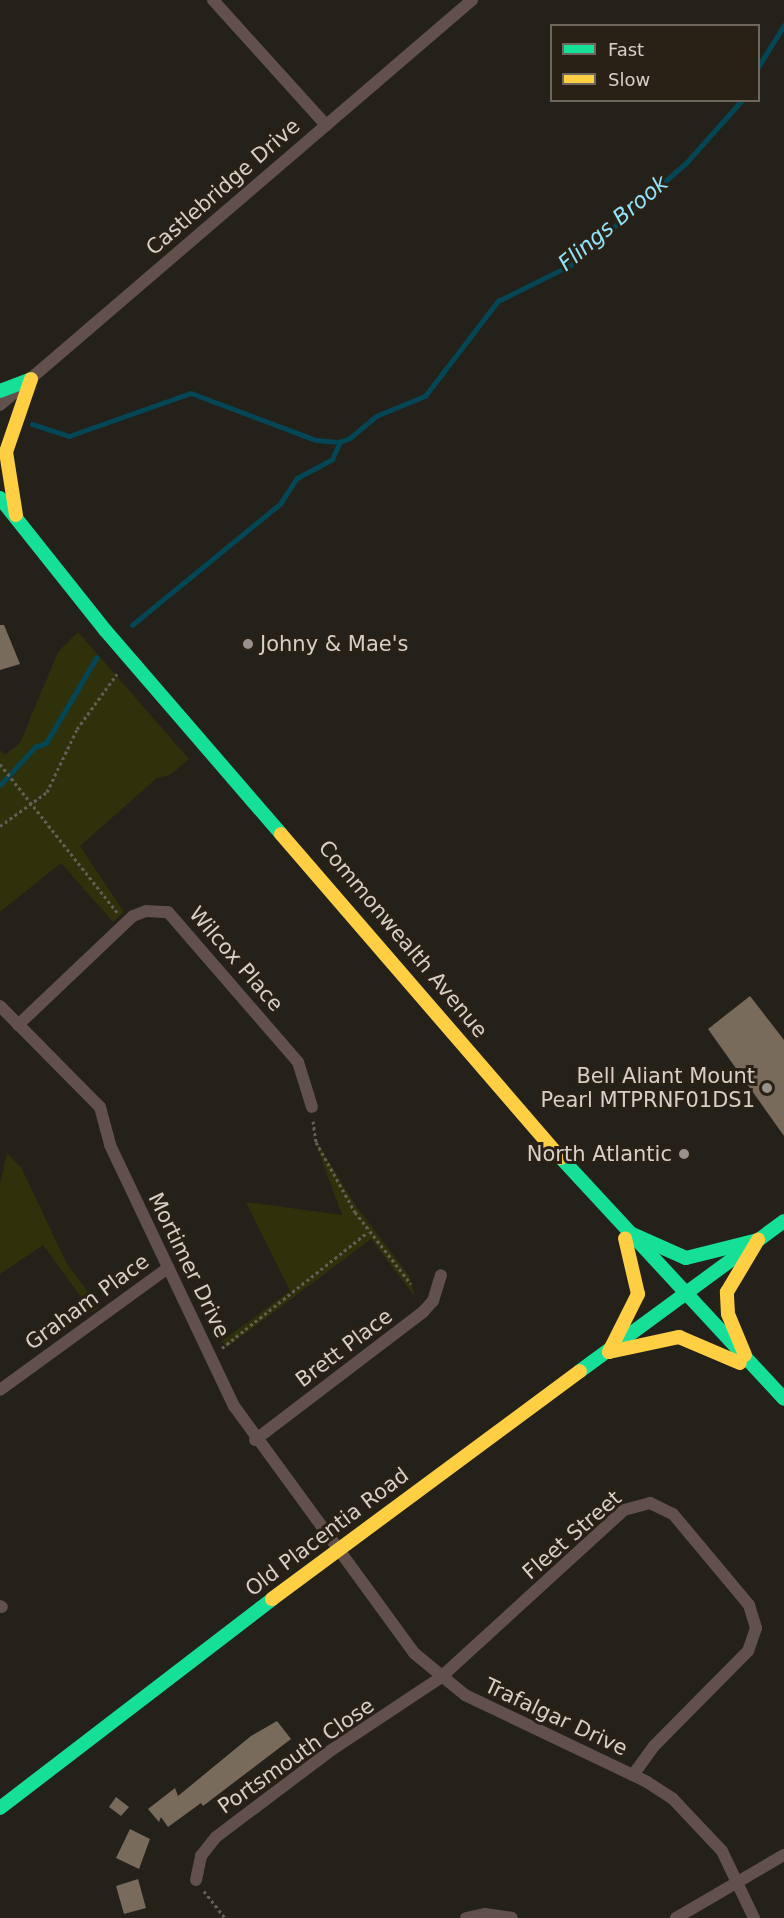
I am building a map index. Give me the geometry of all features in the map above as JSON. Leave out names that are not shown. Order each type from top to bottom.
[{"type":"main road","points":[[0,392],[31,379]]},
{"type":"main road","points":[[17,517],[6,452],[31,379]]},
{"type":"main road","name":"Commonwealth Avenue","points":[[0,498],[105,630],[622,1229],[750,1368],[784,1399]]},
{"type":"main road","points":[[0,510],[17,517]]},
{"type":"main road","name":"Old Placentia Road","points":[[0,1808],[336,1550],[684,1297],[784,1221]]},
{"type":"main road","points":[[622,1229],[686,1258],[758,1240]]},
{"type":"main road","points":[[609,1352],[638,1294],[622,1229]]},
{"type":"main road","points":[[750,1368],[728,1314],[727,1292],[758,1240]]},
{"type":"main road","points":[[609,1352],[679,1337],[750,1368]]},
{"type":"street","points":[[213,0],[326,125]]},
{"type":"street","name":"Castlebridge Drive","points":[[0,405],[472,0]]},
{"type":"street","name":"Wilcox Place","points":[[18,1025],[126,923],[146,911],[176,916],[298,1062],[312,1107]]},
{"type":"street","name":"Mortimer Drive","points":[[0,1006],[100,1107],[110,1145],[210,1355],[255,1440],[336,1550]]},
{"type":"street","name":"Graham Place","points":[[0,1390],[168,1268]]},
{"type":"street","name":"Brett Place","points":[[255,1440],[423,1312],[433,1301],[441,1275]]},
{"type":"street","name":"Fleet Street","points":[[440,1678],[624,1510],[642,1503],[662,1506],[749,1605],[756,1635],[748,1651],[654,1746],[633,1775]]},
{"type":"street","name":"Trafalgar Drive","points":[[336,1550],[414,1653],[440,1678],[477,1702],[633,1775],[694,1818],[739,1881],[754,1918]]},
{"type":"street","name":"Portsmouth Close","points":[[196,1880],[201,1856],[216,1837],[330,1751],[440,1678]]},
{"type":"street","points":[[676,1918],[784,1855]]},
{"type":"street","points":[[466,1918],[493,1914],[512,1918]]},
{"type":"path","points":[[0,826],[47,792],[77,729],[117,674]]},
{"type":"path","points":[[0,764],[30,806],[126,923]]},
{"type":"path","points":[[312,1107],[316,1142],[368,1232],[411,1284]]},
{"type":"path","points":[[210,1355],[368,1232]]},
{"type":"path","points":[[196,1880],[225,1918]]},
{"type":"green space","points":[[78,632],[189,759],[170,775],[157,778],[80,846],[124,912],[113,922],[61,863],[0,912],[0,750],[5,755],[20,743],[58,652]]},
{"type":"green space","points":[[313,1136],[356,1206],[410,1277],[415,1297],[371,1239],[226,1348],[222,1341],[290,1291],[246,1202],[342,1215]]},
{"type":"green space","points":[[7,1153],[22,1169],[66,1262],[99,1307],[92,1312],[43,1245],[0,1274],[0,1184]]},
{"type":"building","points":[[0,625],[4,625],[20,664],[0,670]]},
{"type":"building","name":"Bell Aliant Mount Pearl MTPRNF01DS1","points":[[750,996],[784,1040],[784,1136],[708,1029]]},
{"type":"building","points":[[277,1721],[291,1739],[203,1806],[201,1803],[168,1827],[161,1817],[159,1822],[148,1809],[175,1788],[178,1796],[251,1736]]},
{"type":"building","points":[[116,1797],[129,1807],[121,1816],[109,1807]]},
{"type":"building","points":[[130,1829],[150,1839],[139,1869],[116,1858]]},
{"type":"building","points":[[138,1879],[146,1908],[124,1914],[116,1886]]},
{"type":"waterway","name":"Flings Brook","points":[[760,64],[784,25]]},
{"type":"waterway","name":"Flings Brook","points":[[32,424],[69,436],[191,393],[316,440],[340,442],[350,438],[376,416],[425,396],[498,301],[571,265],[687,162],[740,102]]},
{"type":"waterway","points":[[132,625],[280,504],[297,478],[332,459],[340,442]]},
{"type":"waterway","points":[[0,785],[35,747],[46,743],[96,658]]},
{"type":"traffic: fast","points":[[0,391],[31,379]]},
{"type":"traffic: fast","points":[[0,498],[105,630],[281,834]]},
{"type":"traffic: fast","points":[[561,1158],[784,1399]]},
{"type":"traffic: fast","points":[[580,1371],[784,1221]]},
{"type":"traffic: fast","points":[[632,1234],[686,1258],[758,1240]]},
{"type":"traffic: fast","points":[[0,1808],[272,1599]]},
{"type":"traffic: slow","points":[[16,515],[6,452],[31,379]]},
{"type":"traffic: slow","points":[[281,834],[561,1158]]},
{"type":"traffic: slow","points":[[609,1352],[638,1294],[625,1238]]},
{"type":"traffic: slow","points":[[745,1355],[728,1314],[727,1292],[758,1240]]},
{"type":"traffic: slow","points":[[609,1352],[679,1337],[740,1363]]},
{"type":"traffic: slow","points":[[272,1599],[580,1371]]},
{"type":"place","name":"Johny & Mae's","points":[[248,644]]},
{"type":"place","name":"Bell Aliant Mount Pearl MTPRNF01DS1","points":[[767,1088]]},
{"type":"place","name":"North Atlantic","points":[[684,1154]]}]
